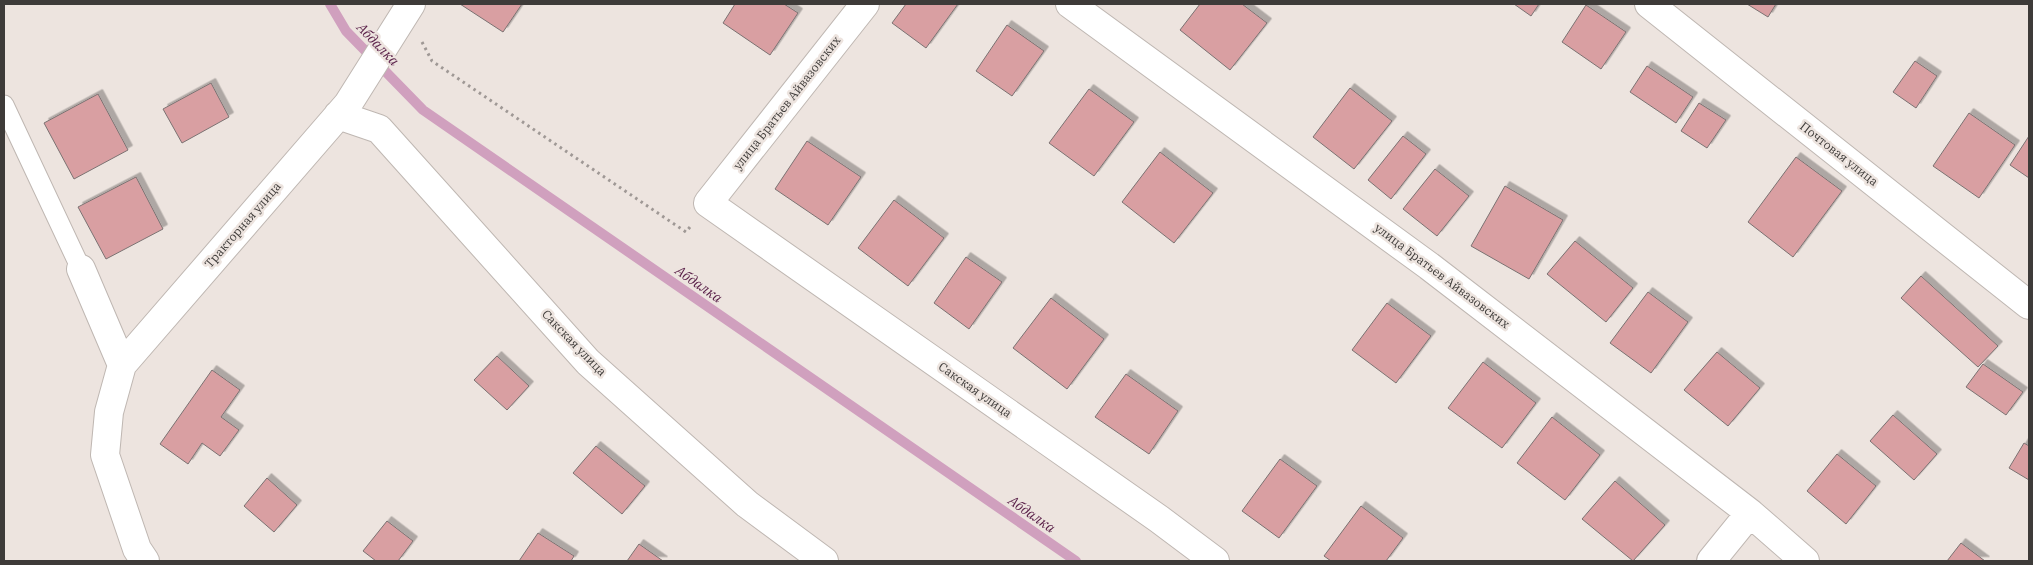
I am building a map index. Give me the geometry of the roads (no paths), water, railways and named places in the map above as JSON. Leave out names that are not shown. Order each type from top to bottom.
[{"type":"street","name":"улица Братьев Айвазовских","points":[[708,203],[865,4]]},
{"type":"street","name":"улица Братьев Айвазовских","points":[[1070,4],[1429,266],[1750,513],[1805,561]]},
{"type":"street","name":"Почтовая улица","points":[[1649,4],[2029,305]]},
{"type":"street","name":"Тракторная улица","points":[[145,561],[137,549],[105,455],[109,412],[122,365],[343,110],[406,10]]},
{"type":"street","name":"Сакская улица","points":[[343,110],[379,129],[588,362],[747,504],[824,561]]},
{"type":"street","name":"Сакская улица","points":[[708,203],[1159,519],[1215,561]]},
{"type":"street","points":[[81,269],[122,365]]},
{"type":"street","points":[[1711,561],[1750,513]]},
{"type":"lane","points":[[4,105],[81,269]]},
{"type":"waterway","name":"Абдалка","points":[[330,4],[346,31],[423,110],[1076,561]]}]
